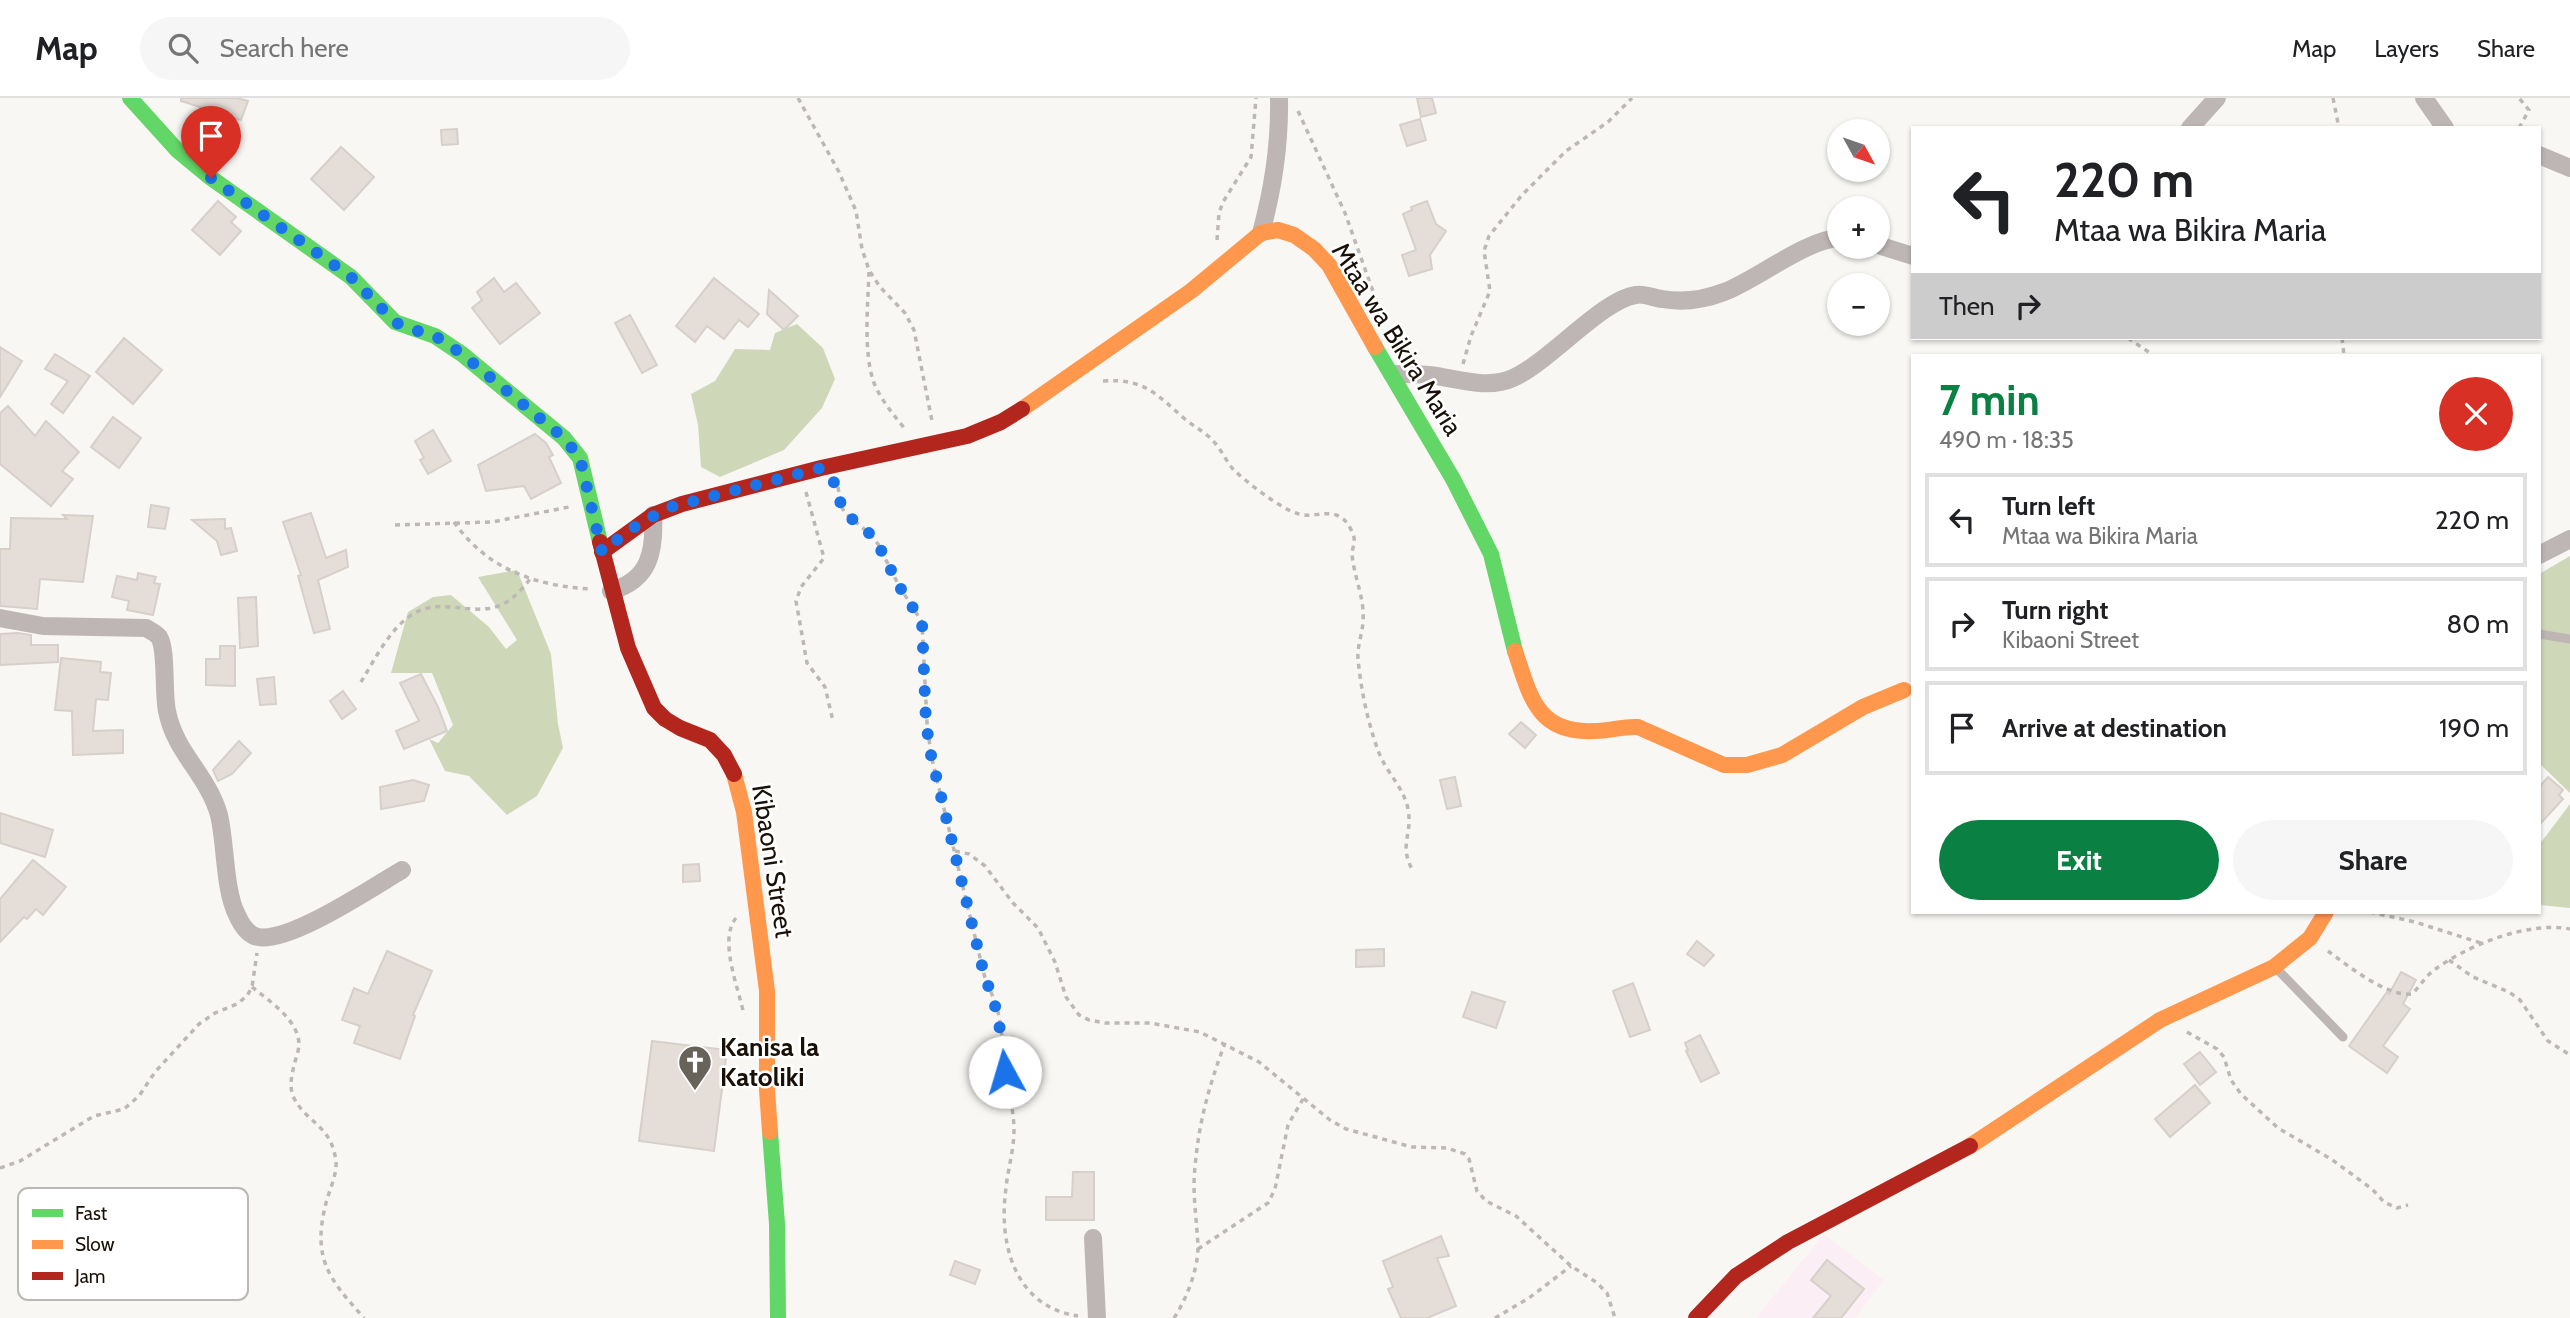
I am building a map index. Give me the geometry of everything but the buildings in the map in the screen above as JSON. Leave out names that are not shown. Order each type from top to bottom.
[{"type":"street","name":"Kibaoni Street","points":[[130,98],[177,150],[211,178],[351,277],[395,322],[435,336],[462,354],[564,438],[580,458],[611,591],[628,648],[654,708],[680,728],[710,740],[724,755],[733,772],[744,812],[767,991],[767,1090],[777,1224],[778,1318]]},
{"type":"street","points":[[602,552],[653,515],[682,504],[821,468],[967,436],[1001,422],[1028,406],[1191,291],[1261,233],[1270,198],[1279,98]]},
{"type":"street","points":[[2192,126],[2217,98]]},
{"type":"street","points":[[2424,98],[2444,126]]},
{"type":"street","points":[[2541,156],[2570,168]]},
{"type":"street","name":"Mtaa wa Bikira Maria","points":[[1261,233],[1278,230],[1294,235],[1314,248],[1329,265],[1366,334],[1453,478],[1491,554],[1519,668],[1531,701],[1551,723],[1581,732],[1604,731],[1624,726],[1638,727],[1724,765],[1747,765],[1782,755],[1863,707],[1904,690]]},
{"type":"street","points":[[1392,374],[1427,375],[1477,383],[1513,378],[1617,302],[1637,294],[1681,302],[1699,300],[1726,291],[1814,245],[1827,241]]},
{"type":"street","points":[[1890,249],[1911,255]]},
{"type":"street","points":[[611,591],[633,580],[648,562],[654,549],[653,515]]},
{"type":"street","points":[[2541,554],[2570,538]]},
{"type":"street","points":[[0,618],[43,626],[146,628],[158,635],[163,646],[163,680],[171,730],[208,788],[218,813],[236,915],[247,932],[258,937],[276,936],[348,903],[402,870]]},
{"type":"street","points":[[1696,1318],[1736,1276],[1788,1242],[1962,1151],[2160,1020],[2274,967],[2310,938],[2325,914]]},
{"type":"street","points":[[1090,1317],[1093,1238]]},
{"type":"lane","points":[[2541,634],[2570,639]]},
{"type":"lane","points":[[2274,967],[2343,1037]]},
{"type":"path","points":[[798,98],[839,172],[856,211],[862,249],[869,270],[880,287],[905,313],[914,330],[929,395],[936,444]]},
{"type":"path","points":[[1215,246],[1223,202],[1251,157],[1256,98]]},
{"type":"path","points":[[1460,379],[1468,345],[1490,291],[1484,251],[1489,236],[1522,195],[1566,151],[1608,122],[1632,98]]},
{"type":"path","points":[[2333,98],[2339,126]]},
{"type":"path","points":[[2519,98],[2529,110],[2520,126]]},
{"type":"path","points":[[1297,109],[1311,134],[1345,213],[1382,320]]},
{"type":"path","points":[[869,270],[868,316],[873,379],[883,400],[919,447]]},
{"type":"path","points":[[2131,340],[2152,354]]},
{"type":"path","points":[[1099,381],[1130,383],[1151,389],[1187,421],[1206,433],[1233,468],[1277,502],[1301,515],[1333,513],[1350,527],[1354,538],[1354,568],[1363,602],[1358,656],[1364,699],[1379,751],[1408,807],[1410,823],[1405,846],[1406,858],[1413,871]]},
{"type":"path","points":[[821,468],[838,487],[845,513],[878,544],[899,586],[922,622],[929,744],[985,978],[996,1005],[1001,1028],[1002,1053],[1014,1130],[1004,1202],[1008,1244],[1015,1271],[1026,1289],[1040,1303],[1061,1313],[1090,1317]]},
{"type":"path","points":[[801,473],[824,558],[801,587],[796,601],[797,611],[807,663],[825,687],[833,721]]},
{"type":"path","points":[[395,525],[492,522],[592,504]]},
{"type":"path","points":[[454,523],[468,542],[486,558],[530,579],[551,585],[611,591]]},
{"type":"path","points":[[360,682],[400,625],[414,613],[439,606],[491,608],[509,601],[530,579]]},
{"type":"path","points":[[955,851],[969,854],[985,866],[1013,903],[1038,928],[1055,962],[1072,1007],[1089,1020],[1170,1026],[1200,1032],[1259,1062],[1330,1120],[1356,1132],[1412,1147],[1447,1148],[1465,1154],[1469,1159],[1477,1191],[1486,1201],[1516,1216],[1571,1266],[1596,1282],[1606,1293],[1615,1318]]},
{"type":"path","points":[[745,1021],[728,934],[733,922],[754,903]]},
{"type":"path","points":[[2379,914],[2415,922],[2481,943]]},
{"type":"path","points":[[2310,938],[2355,970],[2403,995],[2412,994],[2432,971],[2481,943],[2535,930],[2570,929]]},
{"type":"path","points":[[0,1168],[20,1161],[85,1120],[124,1109],[139,1097],[155,1072],[199,1024],[247,996],[253,987],[257,966],[258,937]]},
{"type":"path","points":[[2449,960],[2473,977],[2509,992],[2520,1000],[2548,1041],[2570,1055]]},
{"type":"path","points":[[253,987],[293,1025],[299,1043],[290,1083],[293,1096],[301,1108],[322,1127],[333,1146],[336,1166],[321,1224],[320,1254],[333,1282],[364,1318]]},
{"type":"path","points":[[2160,1020],[2203,1039],[2217,1049],[2224,1057],[2231,1080],[2241,1094],[2278,1128],[2331,1159],[2372,1189],[2384,1202],[2397,1208],[2408,1205]]},
{"type":"path","points":[[1174,1318],[1195,1269],[1198,1249],[1194,1190],[1200,1116],[1225,1043]]},
{"type":"path","points":[[1198,1249],[1268,1203],[1275,1189],[1288,1125],[1303,1099]]},
{"type":"path","points":[[1495,1318],[1529,1298],[1571,1266]]},
{"type":"shaded area","points":[[1824,1234],[1884,1280],[1855,1318],[1756,1318]]},
{"type":"green space","points":[[797,324],[823,348],[835,379],[822,408],[784,450],[720,477],[701,467],[698,425],[691,394],[715,381],[735,349],[770,350],[775,333]]},
{"type":"green space","points":[[2570,556],[2570,793],[2541,765],[2541,573]]},
{"type":"green space","points":[[517,570],[551,654],[563,748],[537,796],[507,815],[469,776],[445,771],[429,739],[438,743],[453,725],[432,673],[391,673],[408,612],[433,597],[451,595],[489,627],[506,649],[517,640],[478,577]]},
{"type":"green space","points":[[2570,804],[2570,908],[2541,905],[2541,842]]},
{"type":"traffic: fast","points":[[130,98],[177,150],[211,178],[351,277],[395,322],[435,336],[462,354],[564,438],[580,458],[600,542]]},
{"type":"traffic: fast","points":[[1375,347],[1453,479],[1491,554],[1515,651]]},
{"type":"traffic: fast","points":[[770,1132],[777,1224],[778,1318]]},
{"type":"traffic: slow","points":[[1022,409],[1191,291],[1261,233],[1278,230],[1294,235],[1314,249],[1329,265],[1375,347]]},
{"type":"traffic: slow","points":[[1515,651],[1539,709],[1548,719],[1560,726],[1594,731],[1638,727],[1724,765],[1747,765],[1782,755],[1863,707],[1904,690]]},
{"type":"traffic: slow","points":[[734,774],[744,812],[767,991],[767,1090],[770,1132]]},
{"type":"traffic: slow","points":[[1970,1146],[2160,1020],[2274,967],[2310,938],[2325,914]]},
{"type":"traffic: jam","points":[[602,552],[653,515],[682,504],[821,468],[967,436],[1001,422],[1022,409]]},
{"type":"traffic: jam","points":[[600,542],[628,648],[654,708],[680,728],[710,740],[724,755],[734,774]]},
{"type":"traffic: jam","points":[[1696,1318],[1736,1276],[1788,1242],[1970,1146]]},
{"type":"place","name":"Kanisa la Katoliki","points":[[695,1092]]},
{"type":"route","points":[[211,178],[351,277],[395,322],[435,336],[462,354],[564,438],[580,458],[587,478],[602,552],[628,531],[667,508],[821,468],[833,480],[838,487],[845,513],[878,544],[899,586],[922,622],[926,723],[931,755],[985,978],[996,1005],[1005,1072]]}]
